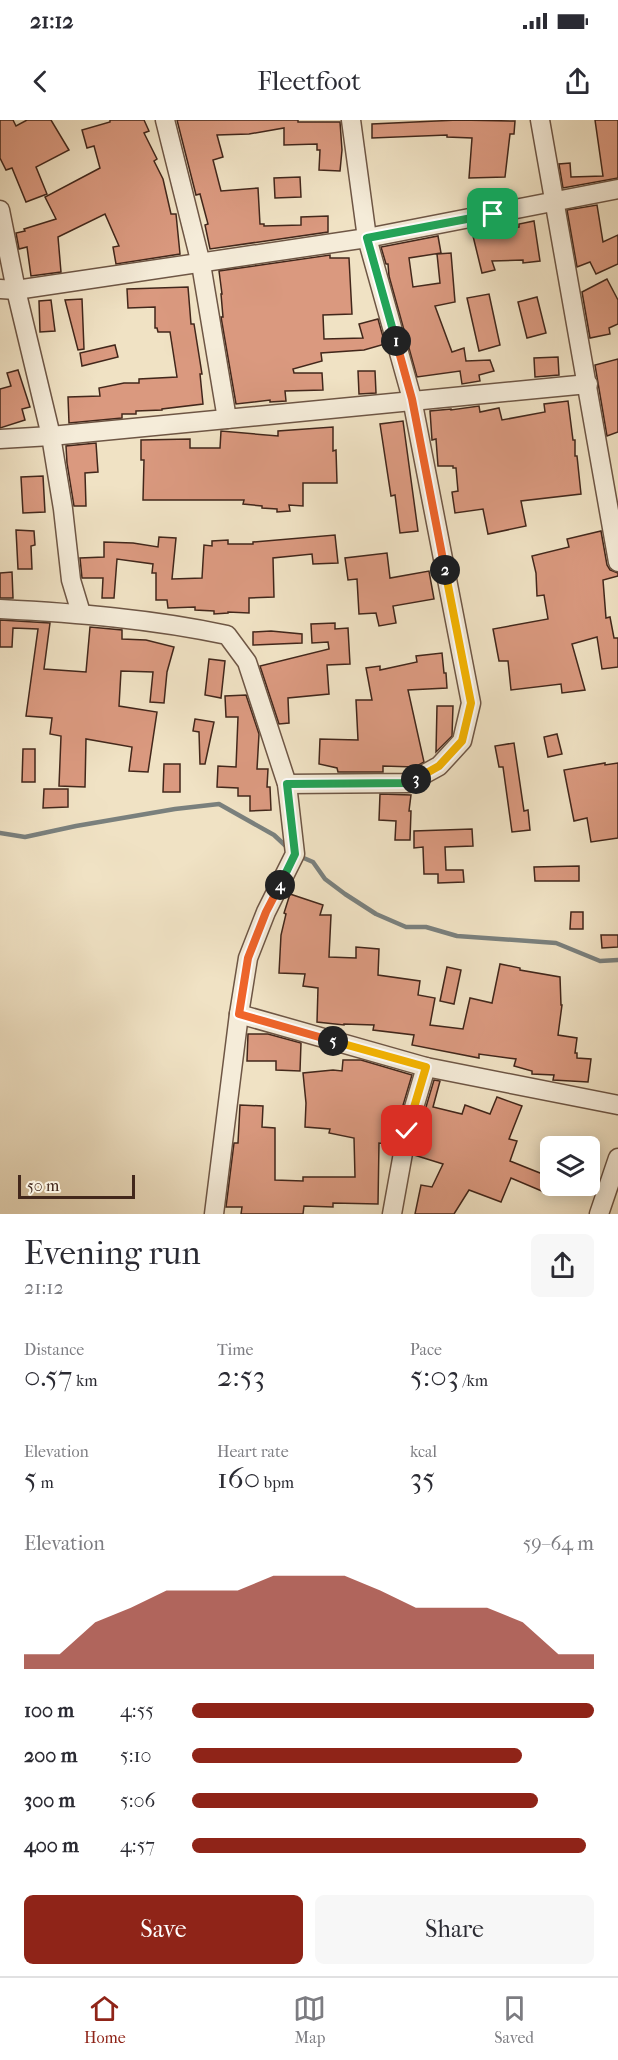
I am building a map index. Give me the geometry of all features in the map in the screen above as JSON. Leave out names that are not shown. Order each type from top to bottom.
[{"type":"street","points":[[165,120],[201,264],[227,419]]},
{"type":"street","points":[[287,784],[408,783],[439,766],[462,741],[471,703],[412,399],[367,238],[351,120]]},
{"type":"street","points":[[540,120],[588,384],[610,470],[618,562]]},
{"type":"street","points":[[8,290],[201,264],[367,238],[618,189]]},
{"type":"street","points":[[0,210],[8,290],[51,436],[63,509],[71,580],[81,613]]},
{"type":"street","points":[[0,439],[588,384]]},
{"type":"street","points":[[0,609],[81,613],[178,625],[228,635],[247,662],[287,784],[295,854],[266,912],[248,958],[214,1214]]},
{"type":"street","points":[[239,1014],[426,1067],[618,1105]]},
{"type":"street","points":[[392,1214],[407,1131],[426,1067]]},
{"type":"street","points":[[599,1214],[618,1158]]},
{"type":"building","points":[[0,120],[13,120],[16,126],[27,120],[51,120],[69,150],[36,167],[47,194],[26,202],[12,168],[6,170],[0,158]]},
{"type":"building","points":[[110,120],[144,120],[149,131],[144,133],[157,159],[154,161],[163,179],[171,214],[176,214],[180,254],[116,264],[113,247],[119,246],[105,214],[58,237],[61,272],[31,276],[27,247],[19,249],[16,233],[56,219],[45,197],[100,168],[94,146],[87,148],[82,130],[110,122]]},
{"type":"building","points":[[177,120],[340,122],[342,150],[340,171],[319,170],[320,150],[317,150],[317,144],[284,145],[284,128],[249,134],[217,135],[223,157],[213,160],[221,191],[258,188],[260,224],[264,226],[301,225],[301,217],[328,216],[328,232],[210,249],[205,225],[208,224],[200,194],[196,195]]},
{"type":"building","points":[[458,120],[515,121],[514,134],[510,134],[505,177],[469,178],[472,138],[447,137],[447,135],[372,138],[372,124]]},
{"type":"building","points":[[595,120],[618,120],[618,178],[563,188],[559,164],[570,163],[571,177],[603,176]]},
{"type":"building","points":[[300,177],[301,197],[275,198],[274,178]]},
{"type":"building","points":[[597,205],[603,242],[618,235],[618,264],[596,274],[590,262],[577,267],[567,210]]},
{"type":"building","points":[[534,221],[540,261],[523,263],[523,260],[492,261],[495,270],[482,273],[473,236],[511,231],[511,228],[519,227],[519,224]]},
{"type":"building","points":[[438,236],[441,253],[409,258],[413,287],[440,283],[437,254],[451,253],[455,302],[435,306],[452,352],[464,348],[466,361],[490,360],[494,371],[479,375],[480,381],[462,384],[460,371],[417,377],[389,276],[388,264],[386,264],[381,247]]},
{"type":"building","points":[[330,255],[330,258],[349,258],[352,314],[323,315],[324,339],[363,338],[359,324],[378,319],[385,344],[364,350],[321,353],[322,361],[293,369],[294,373],[322,373],[323,390],[285,391],[286,401],[270,402],[270,400],[236,404],[221,317],[223,317],[219,271]]},
{"type":"building","points":[[607,279],[618,300],[618,324],[609,328],[610,334],[590,338],[582,292]]},
{"type":"building","points":[[188,287],[191,324],[194,324],[202,374],[200,374],[203,404],[136,411],[136,414],[122,414],[122,418],[69,423],[68,397],[100,396],[99,388],[124,383],[139,383],[139,379],[177,377],[170,332],[158,332],[155,328],[155,307],[128,308],[127,289]]},
{"type":"building","points":[[489,294],[500,345],[479,351],[467,298]]},
{"type":"building","points":[[537,297],[546,333],[527,338],[518,302]]},
{"type":"building","points":[[82,299],[84,349],[78,350],[65,300]]},
{"type":"building","points":[[51,300],[55,331],[40,332],[39,301]]},
{"type":"building","points":[[115,345],[118,357],[82,366],[80,353]]},
{"type":"building","points":[[558,357],[559,375],[535,377],[534,358]]},
{"type":"building","points":[[618,359],[618,432],[607,436],[595,365]]},
{"type":"building","points":[[18,370],[30,407],[22,409],[25,420],[0,428],[0,389],[11,386],[7,373]]},
{"type":"building","points":[[358,371],[375,371],[376,393],[359,394]]},
{"type":"building","points":[[568,401],[581,494],[521,501],[526,526],[488,534],[483,509],[455,513],[452,492],[458,491],[456,468],[438,466],[436,439],[432,440],[430,411],[479,406],[480,412],[499,408],[502,420],[545,412],[544,404]]},
{"type":"building","points":[[403,421],[418,531],[400,533],[395,495],[391,496],[380,424]]},
{"type":"building","points":[[333,427],[337,483],[303,483],[303,506],[289,505],[290,511],[277,512],[277,509],[243,504],[244,500],[143,500],[144,460],[141,460],[141,440],[190,439],[190,448],[220,448],[221,431],[278,436],[278,431]]},
{"type":"building","points":[[96,443],[98,472],[85,473],[86,506],[74,506],[66,446]]},
{"type":"building","points":[[43,476],[45,512],[23,513],[21,477]]},
{"type":"building","points":[[16,530],[34,531],[35,545],[31,546],[32,569],[18,569]]},
{"type":"building","points":[[601,531],[607,565],[610,570],[618,573],[618,576],[603,580],[606,618],[610,617],[614,638],[618,638],[618,667],[602,669],[597,637],[572,644],[585,690],[562,693],[561,684],[511,690],[508,661],[499,661],[493,629],[548,619],[544,595],[537,596],[536,573],[532,556],[569,547],[567,539]]},
{"type":"building","points":[[335,535],[338,563],[313,564],[312,554],[273,558],[274,597],[249,598],[249,613],[214,614],[214,611],[195,610],[195,607],[168,608],[167,600],[156,600],[156,573],[152,573],[153,564],[117,559],[114,598],[102,598],[103,578],[82,578],[80,558],[104,557],[104,542],[158,547],[159,537],[176,538],[172,579],[202,578],[204,545],[212,546],[212,541],[228,540],[228,544],[253,544],[253,542]]},
{"type":"building","points":[[387,553],[390,578],[429,571],[434,599],[393,606],[396,623],[379,626],[376,613],[359,614],[357,579],[348,580],[345,558]]},
{"type":"building","points":[[12,572],[13,598],[0,598],[0,573]]},
{"type":"building","points":[[0,620],[50,623],[44,669],[86,672],[90,627],[122,630],[122,639],[146,640],[174,647],[167,672],[164,703],[150,702],[153,672],[121,671],[119,706],[157,712],[148,772],[129,771],[132,747],[86,739],[85,787],[59,786],[61,736],[50,734],[52,718],[26,716],[38,629],[13,628],[12,647],[0,647]]},
{"type":"building","points":[[335,623],[335,629],[348,628],[350,664],[327,665],[329,694],[288,698],[289,723],[279,724],[260,666],[329,649],[328,642],[312,643],[311,624]]},
{"type":"building","points":[[253,632],[302,634],[302,643],[253,645]]},
{"type":"building","points":[[442,653],[447,688],[408,690],[424,762],[415,767],[383,766],[383,772],[338,772],[337,768],[319,764],[320,739],[358,740],[356,700],[372,700],[366,668],[380,666],[380,670],[417,662],[416,656]]},
{"type":"building","points":[[209,659],[225,661],[221,698],[205,695]]},
{"type":"building","points":[[246,695],[259,734],[257,769],[268,769],[267,787],[270,787],[271,810],[250,811],[250,796],[238,796],[238,788],[217,787],[218,766],[236,767],[238,717],[226,717],[225,696]]},
{"type":"building","points":[[437,706],[453,706],[452,736],[436,752]]},
{"type":"building","points":[[195,719],[214,722],[205,764],[200,764],[199,732],[193,731]]},
{"type":"building","points":[[557,734],[562,754],[548,757],[544,737]]},
{"type":"building","points":[[514,743],[524,811],[528,810],[530,830],[512,832],[503,767],[499,767],[495,746]]},
{"type":"building","points":[[23,749],[35,749],[35,782],[22,782]]},
{"type":"building","points":[[605,763],[605,765],[618,763],[618,838],[591,842],[587,818],[574,821],[564,770]]},
{"type":"building","points":[[164,764],[180,764],[180,792],[163,792]]},
{"type":"building","points":[[44,789],[68,789],[68,807],[43,808]]},
{"type":"building","points":[[380,794],[411,795],[410,840],[395,840],[396,821],[379,820]]},
{"type":"building","points":[[472,829],[473,846],[445,847],[446,870],[463,870],[464,882],[438,883],[438,874],[424,874],[423,847],[414,848],[414,831]]},
{"type":"building","points":[[579,866],[579,881],[535,881],[534,867]]},
{"type":"building","points":[[290,894],[323,905],[320,915],[331,915],[329,957],[356,958],[356,947],[379,949],[378,975],[420,981],[418,995],[435,998],[430,1025],[463,1029],[470,998],[492,1003],[500,964],[560,977],[562,1005],[558,1035],[577,1038],[575,1053],[577,1053],[577,1058],[591,1059],[588,1082],[553,1080],[554,1075],[532,1074],[532,1071],[514,1066],[516,1059],[479,1054],[479,1058],[412,1045],[414,1035],[373,1030],[374,1025],[317,1022],[318,988],[303,986],[305,974],[279,973],[281,935],[286,914],[284,913]]},
{"type":"building","points":[[571,912],[583,912],[583,929],[570,929]]},
{"type":"building","points":[[601,935],[618,935],[618,947],[602,948]]},
{"type":"building","points":[[447,967],[461,970],[454,1004],[440,1001]]},
{"type":"building","points":[[248,1034],[268,1034],[301,1043],[300,1071],[276,1070],[276,1061],[247,1061]]},
{"type":"building","points":[[343,1060],[361,1060],[412,1075],[401,1112],[391,1110],[386,1144],[379,1143],[378,1204],[333,1203],[333,1207],[304,1206],[303,1214],[241,1214],[242,1207],[226,1207],[234,1143],[238,1143],[240,1105],[263,1106],[262,1127],[275,1128],[275,1180],[303,1181],[303,1177],[355,1177],[354,1138],[329,1133],[330,1129],[305,1127],[306,1103],[303,1073],[342,1071]]},
{"type":"building","points":[[434,1080],[440,1081],[433,1107],[462,1114],[465,1105],[490,1114],[497,1097],[522,1106],[509,1139],[517,1141],[510,1161],[540,1173],[540,1190],[511,1178],[501,1202],[469,1190],[454,1214],[415,1214],[421,1185],[432,1187],[443,1164],[414,1155]]},
{"type":"waterway","points":[[0,833],[25,837],[175,809],[219,804],[274,835],[289,849]]},
{"type":"waterway","points":[[299,856],[313,862],[325,879],[345,894],[376,914],[406,927],[426,927],[457,936],[556,943],[600,961],[618,960]]},
{"type":"route","points":[[407,1131],[426,1067],[239,1014],[248,958],[266,912],[295,854],[287,784],[408,783],[439,766],[462,741],[471,703],[412,399],[367,238],[493,214]]}]
